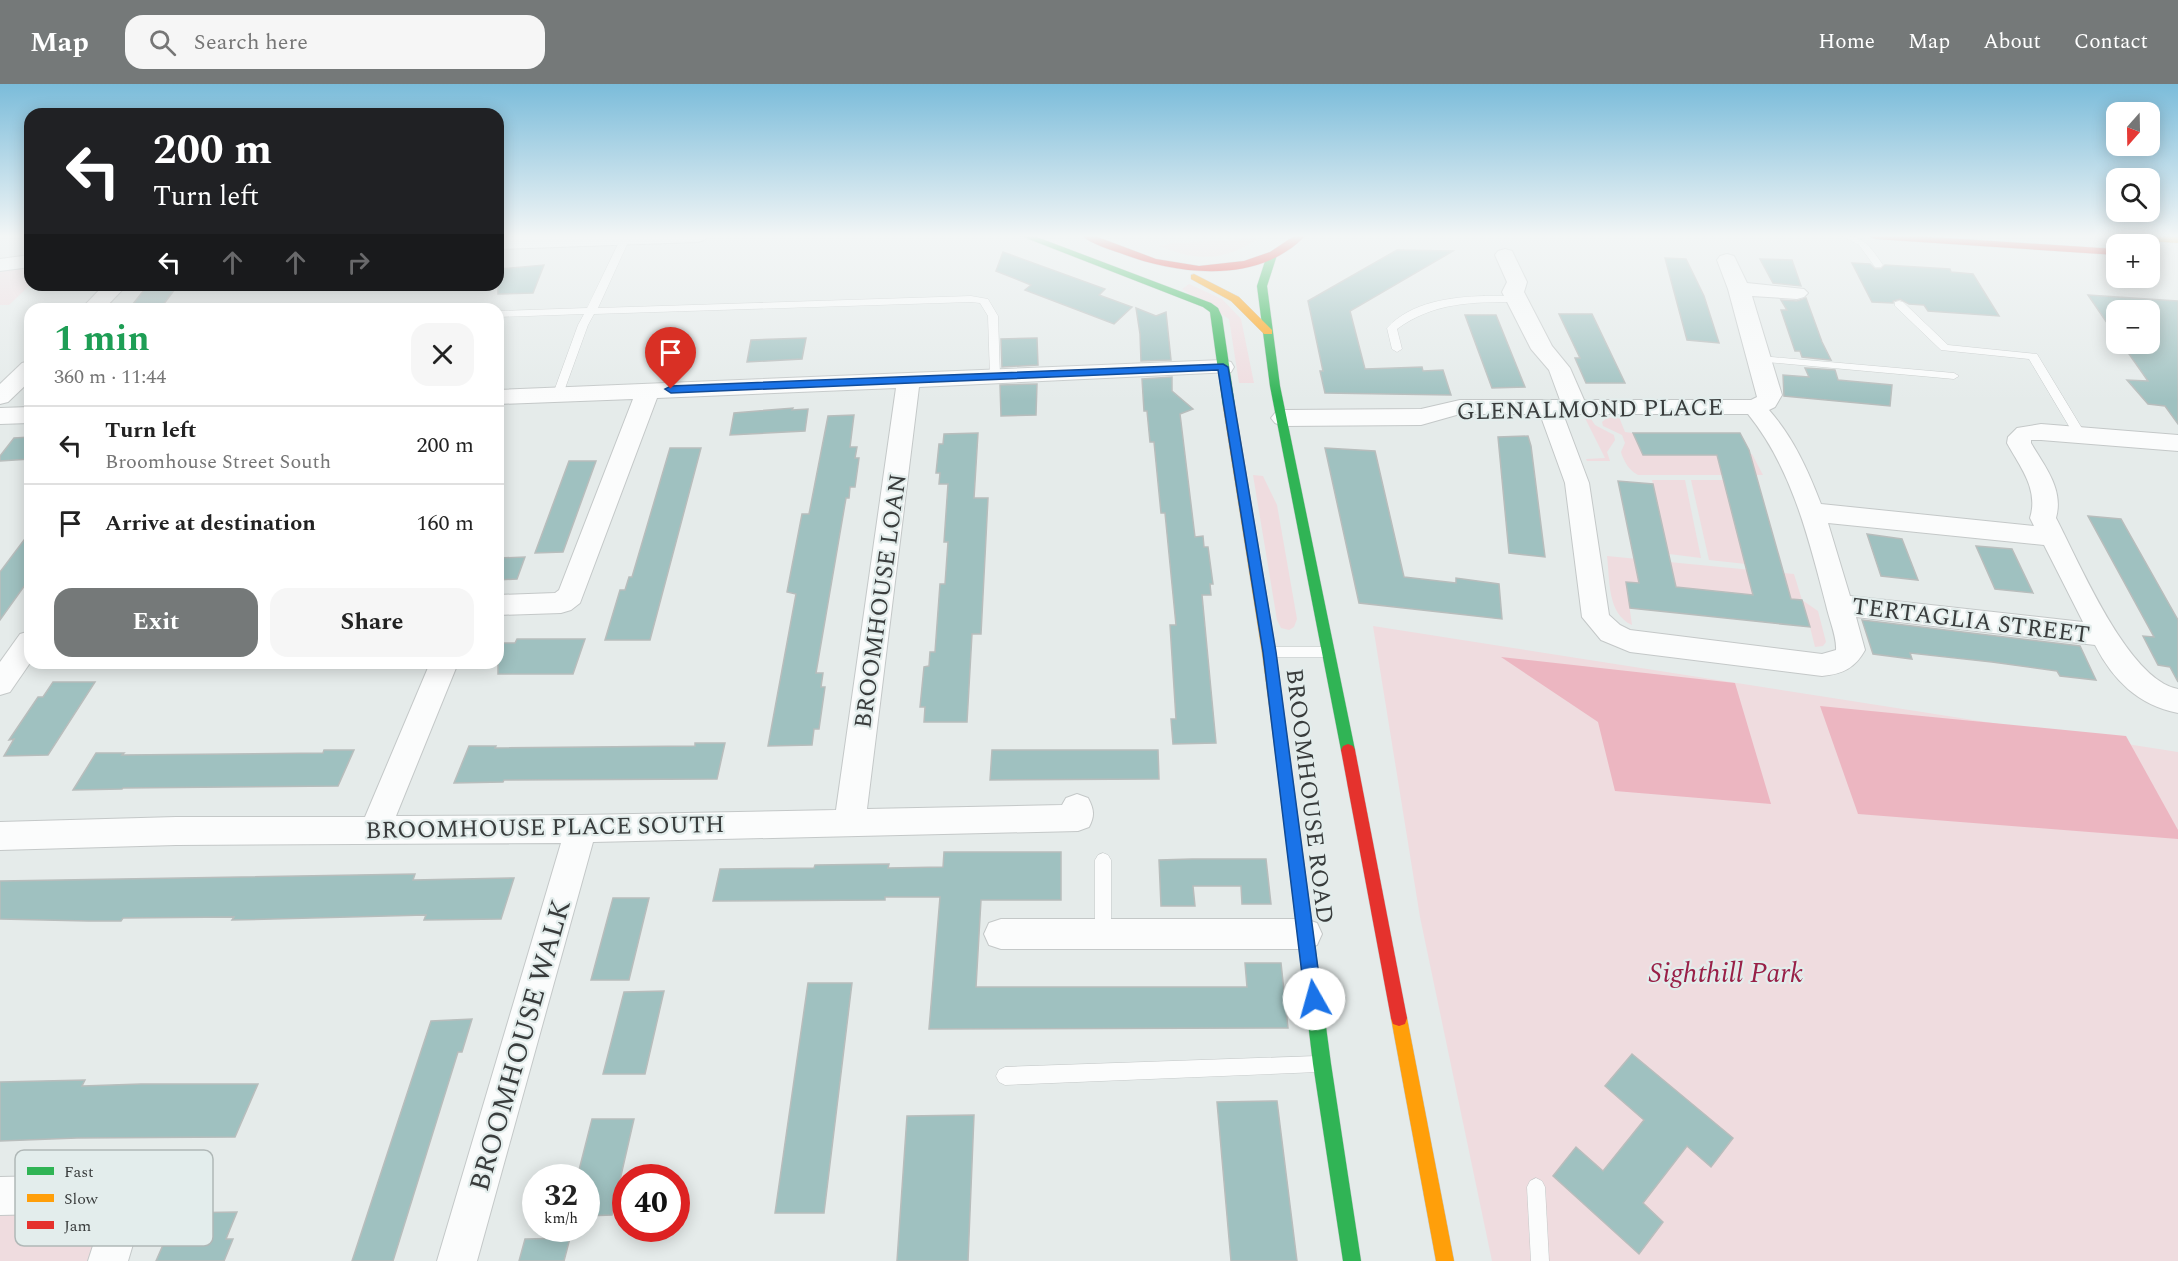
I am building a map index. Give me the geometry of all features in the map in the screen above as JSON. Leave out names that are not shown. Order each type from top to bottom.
[{"type":"main road","name":"BROOMHOUSE ROAD","points":[[1171,291],[1214,310],[1217,317],[1269,652],[1322,1064],[1352,1261]]},
{"type":"main road","points":[[1221,291],[1246,307],[1268,332]]},
{"type":"main road","name":"BROOMHOUSE ROAD","points":[[1263,291],[1275,386],[1364,825],[1445,1261]]},
{"type":"street","points":[[98,303],[110,291]]},
{"type":"street","points":[[1513,291],[1542,349],[1559,368],[1575,407]]},
{"type":"street","points":[[1549,407],[1577,483],[1596,617],[1614,637],[1630,641],[1822,665],[1836,664],[1846,658],[1851,650],[1811,512],[1799,481],[1775,434],[1765,417],[1754,407],[1767,402],[1770,395],[1740,291]]},
{"type":"street","points":[[1767,291],[1797,293]]},
{"type":"street","points":[[504,396],[1223,367]]},
{"type":"street","points":[[0,397],[24,374]]},
{"type":"street","name":"BROOMHOUSE LOAN","points":[[849,822],[909,379]]},
{"type":"street","points":[[504,605],[561,603],[570,596],[648,390]]},
{"type":"street","name":"GLENALMOND PLACE","points":[[1283,418],[1421,417],[1460,407],[1754,407]]},
{"type":"street","points":[[0,416],[24,415]]},
{"type":"street","points":[[2178,443],[2042,432],[2025,433],[2020,437],[2019,443],[2048,495],[2043,518],[2113,653],[2128,667],[2143,689],[2167,700],[2178,701]]},
{"type":"street","points":[[1811,512],[2053,537]]},
{"type":"street","name":"TERTAGLIA STREET","points":[[1839,604],[2102,635]]},
{"type":"street","points":[[0,684],[24,650]]},
{"type":"street","points":[[375,829],[442,669]]},
{"type":"street","name":"BROOMHOUSE PLACE SOUTH","points":[[0,836],[375,829],[581,829],[1078,818],[1077,807]]},
{"type":"street","name":"BROOMHOUSE WALK","points":[[457,1261],[581,829]]},
{"type":"street","points":[[1001,934],[1305,934]]},
{"type":"street","points":[[0,1196],[15,1196]]},
{"type":"street","points":[[108,1261],[112,1246]]},
{"type":"lane","points":[[558,394],[583,325],[600,291]]},
{"type":"lane","points":[[504,314],[971,299],[984,301],[993,316],[994,376]]},
{"type":"lane","points":[[1397,349],[1392,328],[1403,318],[1431,305],[1458,299],[1517,299]]},
{"type":"lane","points":[[1899,304],[1945,348],[2033,356],[2080,435]]},
{"type":"lane","points":[[1760,359],[1954,376]]},
{"type":"lane","points":[[1269,652],[1328,652]]},
{"type":"lane","points":[[1103,860],[1103,934]]},
{"type":"lane","points":[[1005,1076],[1322,1064]]},
{"type":"lane","points":[[1536,1187],[1540,1261]]},
{"type":"green space","points":[[0,291],[24,291],[9,305],[0,305]]},
{"type":"green space","points":[[1185,291],[1204,291],[1222,299],[1241,319],[1254,383],[1239,383],[1229,319]]},
{"type":"green space","points":[[1584,416],[1589,416],[1595,425],[1614,435],[1615,440],[1607,452],[1610,461],[1587,461],[1586,459],[1605,458]]},
{"type":"green space","points":[[1619,417],[1625,432],[1633,433],[1644,455],[1752,454],[1763,475],[1638,475],[1629,468],[1622,456],[1621,452],[1625,443],[1622,435],[1603,426],[1602,422],[1607,418]]},
{"type":"green space","points":[[1253,475],[1263,476],[1277,505],[1297,619],[1294,627],[1289,630],[1281,628],[1277,620]]},
{"type":"green space","points":[[1652,480],[1685,480],[1701,558],[1669,554]]},
{"type":"green space","points":[[1691,480],[1724,480],[1746,564],[1709,560]]},
{"type":"green space","points":[[1607,556],[1794,574],[1802,600],[1818,611],[1826,642],[1823,646],[1815,647],[1810,627],[1780,598],[1626,582],[1632,625],[1624,620],[1614,605]]},
{"type":"green space","name":"Sighthill Park","points":[[1373,626],[2178,752],[2178,1261],[1492,1261],[1420,917]]},
{"type":"green space","points":[[0,1210],[15,1210],[15,1246],[100,1246],[93,1261],[0,1261]]},
{"type":"shaded area","points":[[1501,657],[1735,683],[1771,804],[1615,791],[1598,722]]},
{"type":"shaded area","points":[[1820,706],[2126,736],[2178,830],[2178,839],[1858,814]]},
{"type":"building","points":[[143,291],[174,291],[164,303],[134,303]]},
{"type":"building","points":[[498,291],[534,291],[533,293],[498,294]]},
{"type":"building","points":[[1027,291],[1103,291],[1099,295],[1132,307],[1114,324]]},
{"type":"building","points":[[1326,291],[1384,291],[1350,311],[1365,369],[1422,367],[1423,371],[1443,370],[1451,395],[1325,393],[1320,371],[1323,371],[1308,301]]},
{"type":"building","points":[[1674,291],[1702,291],[1719,343],[1687,340]]},
{"type":"building","points":[[1866,291],[1983,291],[1999,316],[1928,311],[1924,305],[1909,304],[1900,299],[1893,303],[1872,302]]},
{"type":"building","points":[[2088,295],[2178,301],[2178,424],[2165,406],[2148,404],[2127,380],[2148,381],[2129,354],[2160,354],[2160,300],[2106,300],[2106,321]]},
{"type":"building","points":[[1806,298],[1831,360],[1802,357],[1800,351],[1795,351],[1781,310],[1787,310],[1781,300],[1797,301]]},
{"type":"building","points":[[1136,308],[1156,316],[1166,312],[1171,360],[1141,361]]},
{"type":"building","points":[[1559,314],[1592,314],[1625,383],[1586,383],[1575,358],[1580,358]]},
{"type":"building","points":[[1465,315],[1496,315],[1525,387],[1492,388]]},
{"type":"building","points":[[806,338],[802,359],[747,362],[751,340]]},
{"type":"building","points":[[1037,338],[1038,365],[1002,367],[1001,339]]},
{"type":"building","points":[[1805,368],[1835,370],[1838,380],[1892,385],[1890,406],[1784,396],[1783,375],[1809,377]]},
{"type":"building","points":[[1172,377],[1172,391],[1193,409],[1180,414],[1195,537],[1203,536],[1204,547],[1208,547],[1213,584],[1210,584],[1211,595],[1202,595],[1216,743],[1173,744],[1171,719],[1176,719],[1170,625],[1176,625],[1165,513],[1161,513],[1154,442],[1150,442],[1147,411],[1144,411],[1142,379]]},
{"type":"building","points":[[1037,384],[1036,415],[1001,416],[1000,385]]},
{"type":"building","points":[[793,408],[792,410],[808,409],[805,431],[730,435],[734,413]]},
{"type":"building","points":[[854,415],[850,447],[857,447],[855,458],[859,458],[855,487],[850,487],[849,498],[846,498],[816,673],[823,673],[821,687],[825,687],[819,729],[814,729],[812,745],[768,746],[796,594],[787,592],[802,514],[809,514],[828,416]]},
{"type":"building","points":[[978,433],[974,498],[988,498],[981,634],[972,634],[967,722],[924,722],[925,707],[920,707],[924,667],[929,666],[930,652],[935,652],[940,584],[945,584],[948,542],[944,542],[948,484],[939,484],[940,473],[936,473],[939,444],[943,444],[944,434]]},
{"type":"building","points":[[1633,433],[1740,433],[1749,450],[1791,599],[1802,600],[1810,627],[1630,608],[1626,582],[1639,583],[1618,481],[1653,484],[1676,587],[1753,595],[1717,455],[1643,455]]},
{"type":"building","points":[[1528,436],[1545,557],[1509,553],[1498,437]]},
{"type":"building","points":[[24,437],[24,459],[0,461],[0,456],[14,438]]},
{"type":"building","points":[[670,448],[701,448],[650,640],[605,640],[620,590],[625,590],[629,577],[632,577]]},
{"type":"building","points":[[1325,448],[1375,451],[1404,577],[1456,583],[1456,578],[1499,584],[1502,619],[1359,603]]},
{"type":"building","points":[[569,461],[596,461],[563,552],[535,553]]},
{"type":"building","points":[[2088,516],[2121,519],[2178,620],[2178,682],[2170,667],[2158,665],[2143,636],[2154,637]]},
{"type":"building","points":[[1867,534],[1902,539],[1918,580],[1881,576]]},
{"type":"building","points":[[24,540],[24,586],[0,620],[0,572]]},
{"type":"building","points":[[1976,546],[2012,549],[2033,593],[1995,589]]},
{"type":"building","points":[[525,557],[517,579],[504,580],[504,558]]},
{"type":"building","points":[[1862,620],[2080,646],[2096,680],[2060,676],[2057,671],[1992,662],[1910,653],[1912,659],[1873,654]]},
{"type":"building","points":[[517,639],[585,639],[573,674],[498,674],[498,669],[504,669],[504,643],[515,643]]},
{"type":"building","points":[[53,682],[95,682],[48,755],[4,756],[14,739],[9,740],[38,697],[43,697]]},
{"type":"building","points":[[695,743],[725,743],[717,779],[504,780],[503,782],[454,783],[469,746],[496,746],[495,748],[695,746]]},
{"type":"building","points":[[324,750],[354,750],[338,786],[73,790],[96,753],[124,753],[122,755],[323,753]]},
{"type":"building","points":[[992,750],[1158,750],[1159,779],[990,780]]},
{"type":"building","points":[[944,852],[1061,852],[1061,900],[981,900],[976,987],[1247,987],[1245,963],[1281,963],[1288,1028],[929,1029],[940,897],[885,897],[885,900],[713,901],[720,869],[889,864],[888,868],[943,867]]},
{"type":"building","points":[[1266,859],[1271,904],[1242,904],[1241,886],[1193,886],[1195,906],[1161,906],[1159,860]]},
{"type":"building","points":[[415,874],[413,880],[514,878],[501,919],[424,920],[426,915],[232,920],[234,917],[123,918],[121,921],[0,919],[0,881]]},
{"type":"building","points":[[613,898],[649,898],[629,980],[591,980]]},
{"type":"building","points":[[808,983],[852,983],[824,1213],[775,1213]]},
{"type":"building","points":[[664,991],[645,1074],[603,1074],[624,992]]},
{"type":"building","points":[[472,1019],[462,1052],[458,1052],[393,1261],[352,1261],[431,1021]]},
{"type":"building","points":[[1632,1054],[1733,1138],[1711,1167],[1687,1146],[1643,1203],[1663,1222],[1639,1254],[1553,1176],[1576,1147],[1603,1171],[1644,1120],[1605,1086]]},
{"type":"building","points":[[85,1080],[82,1086],[258,1084],[235,1137],[0,1141],[0,1082]]},
{"type":"building","points":[[1277,1101],[1297,1261],[1231,1261],[1217,1102]]},
{"type":"building","points":[[974,1115],[968,1261],[897,1261],[907,1116]]},
{"type":"building","points":[[592,1119],[634,1119],[624,1164],[612,1164],[612,1215],[600,1215],[600,1164],[581,1164]]},
{"type":"building","points":[[213,1212],[237,1212],[226,1239],[233,1239],[224,1261],[156,1261],[163,1246],[213,1246]]},
{"type":"building","points":[[524,1242],[569,1242],[564,1261],[519,1261]]},
{"type":"traffic: fast","points":[[1170,291],[1214,310],[1217,317],[1229,406]]},
{"type":"traffic: fast","points":[[1263,291],[1275,386],[1348,750]]},
{"type":"traffic: fast","points":[[1284,766],[1322,1064],[1352,1261]]},
{"type":"traffic: slow","points":[[1220,291],[1235,299],[1268,332]]},
{"type":"traffic: slow","points":[[1229,406],[1269,652],[1284,766]]},
{"type":"traffic: slow","points":[[1399,1018],[1445,1261]]},
{"type":"traffic: jam","points":[[1348,750],[1399,1018]]},
{"type":"route","points":[[671,389],[1223,367],[1269,652],[1314,999]]}]
